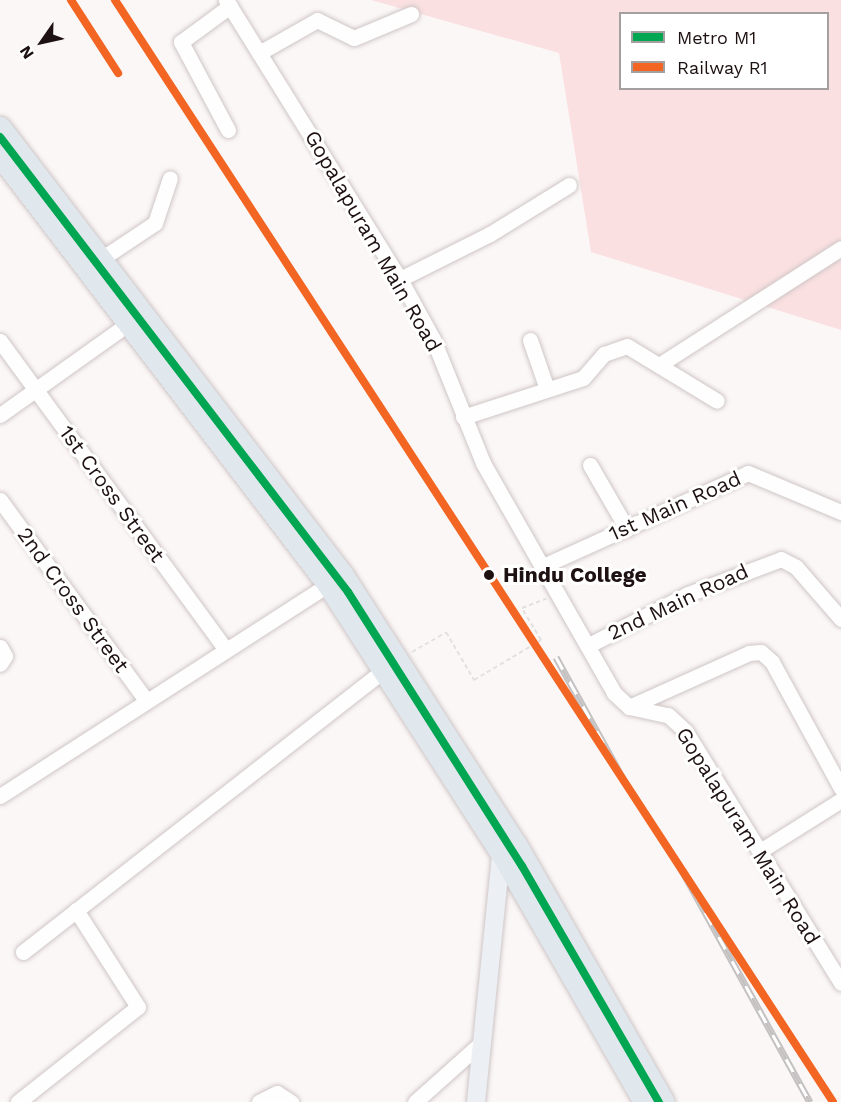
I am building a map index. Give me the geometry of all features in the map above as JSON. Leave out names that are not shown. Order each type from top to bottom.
[{"type":"highway","points":[[0,127],[101,259],[135,318]]},
{"type":"highway","points":[[0,156],[135,318],[335,580],[508,832],[664,1102]]},
{"type":"highway","points":[[392,664],[644,1102]]},
{"type":"main road","points":[[476,1102],[501,853],[508,832]]},
{"type":"street","name":"Gopalapuram Main Road","points":[[228,3],[400,279],[433,339],[463,417],[614,693],[629,707],[668,715],[686,732],[841,983]]},
{"type":"street","points":[[228,3],[181,42],[228,130]]},
{"type":"street","points":[[259,53],[317,20],[354,38],[411,14]]},
{"type":"street","points":[[101,259],[155,223],[170,178]]},
{"type":"street","points":[[400,279],[490,234],[569,185]]},
{"type":"street","points":[[659,365],[841,248]]},
{"type":"street","points":[[0,415],[135,318]]},
{"type":"street","points":[[530,340],[547,389]]},
{"type":"street","name":"1st Cross Street","points":[[0,341],[224,647]]},
{"type":"street","points":[[463,417],[583,378],[613,348],[636,349],[717,400]]},
{"type":"street","points":[[590,465],[627,529]]},
{"type":"street","name":"1st Main Road","points":[[543,566],[748,473],[841,512]]},
{"type":"street","name":"2nd Cross Street","points":[[0,500],[145,699]]},
{"type":"street","name":"2nd Main Road","points":[[589,645],[768,561],[781,559],[796,567],[841,619]]},
{"type":"street","points":[[0,796],[224,647],[335,580]]},
{"type":"street","points":[[0,647],[5,656],[0,664]]},
{"type":"street","points":[[629,707],[749,652],[761,652],[772,662],[841,788]]},
{"type":"street","points":[[23,952],[392,664]]},
{"type":"street","points":[[760,851],[841,800]]},
{"type":"street","points":[[18,1102],[138,1007],[76,910]]},
{"type":"street","points":[[415,1102],[482,1042]]},
{"type":"street","points":[[259,1102],[277,1093],[291,1102]]},
{"type":"path","points":[[392,664],[446,632],[474,680],[541,640],[522,608],[559,593]]},
{"type":"shaded area","points":[[371,0],[841,0],[841,330],[591,252],[559,53]]},
{"type":"railway","points":[[0,137],[348,592],[522,866],[659,1102]]},
{"type":"railway","points":[[556,657],[626,784]]},
{"type":"railway","points":[[678,863],[810,1102]]},
{"type":"metro line","name":"M1","points":[[0,137],[348,592],[522,866],[659,1102]]},
{"type":"rail line","name":"R1","points":[[71,0],[118,73]]},
{"type":"rail line","name":"R1","points":[[115,0],[833,1102]]},
{"type":"place","name":"Hindu College","points":[[489,575]]}]
